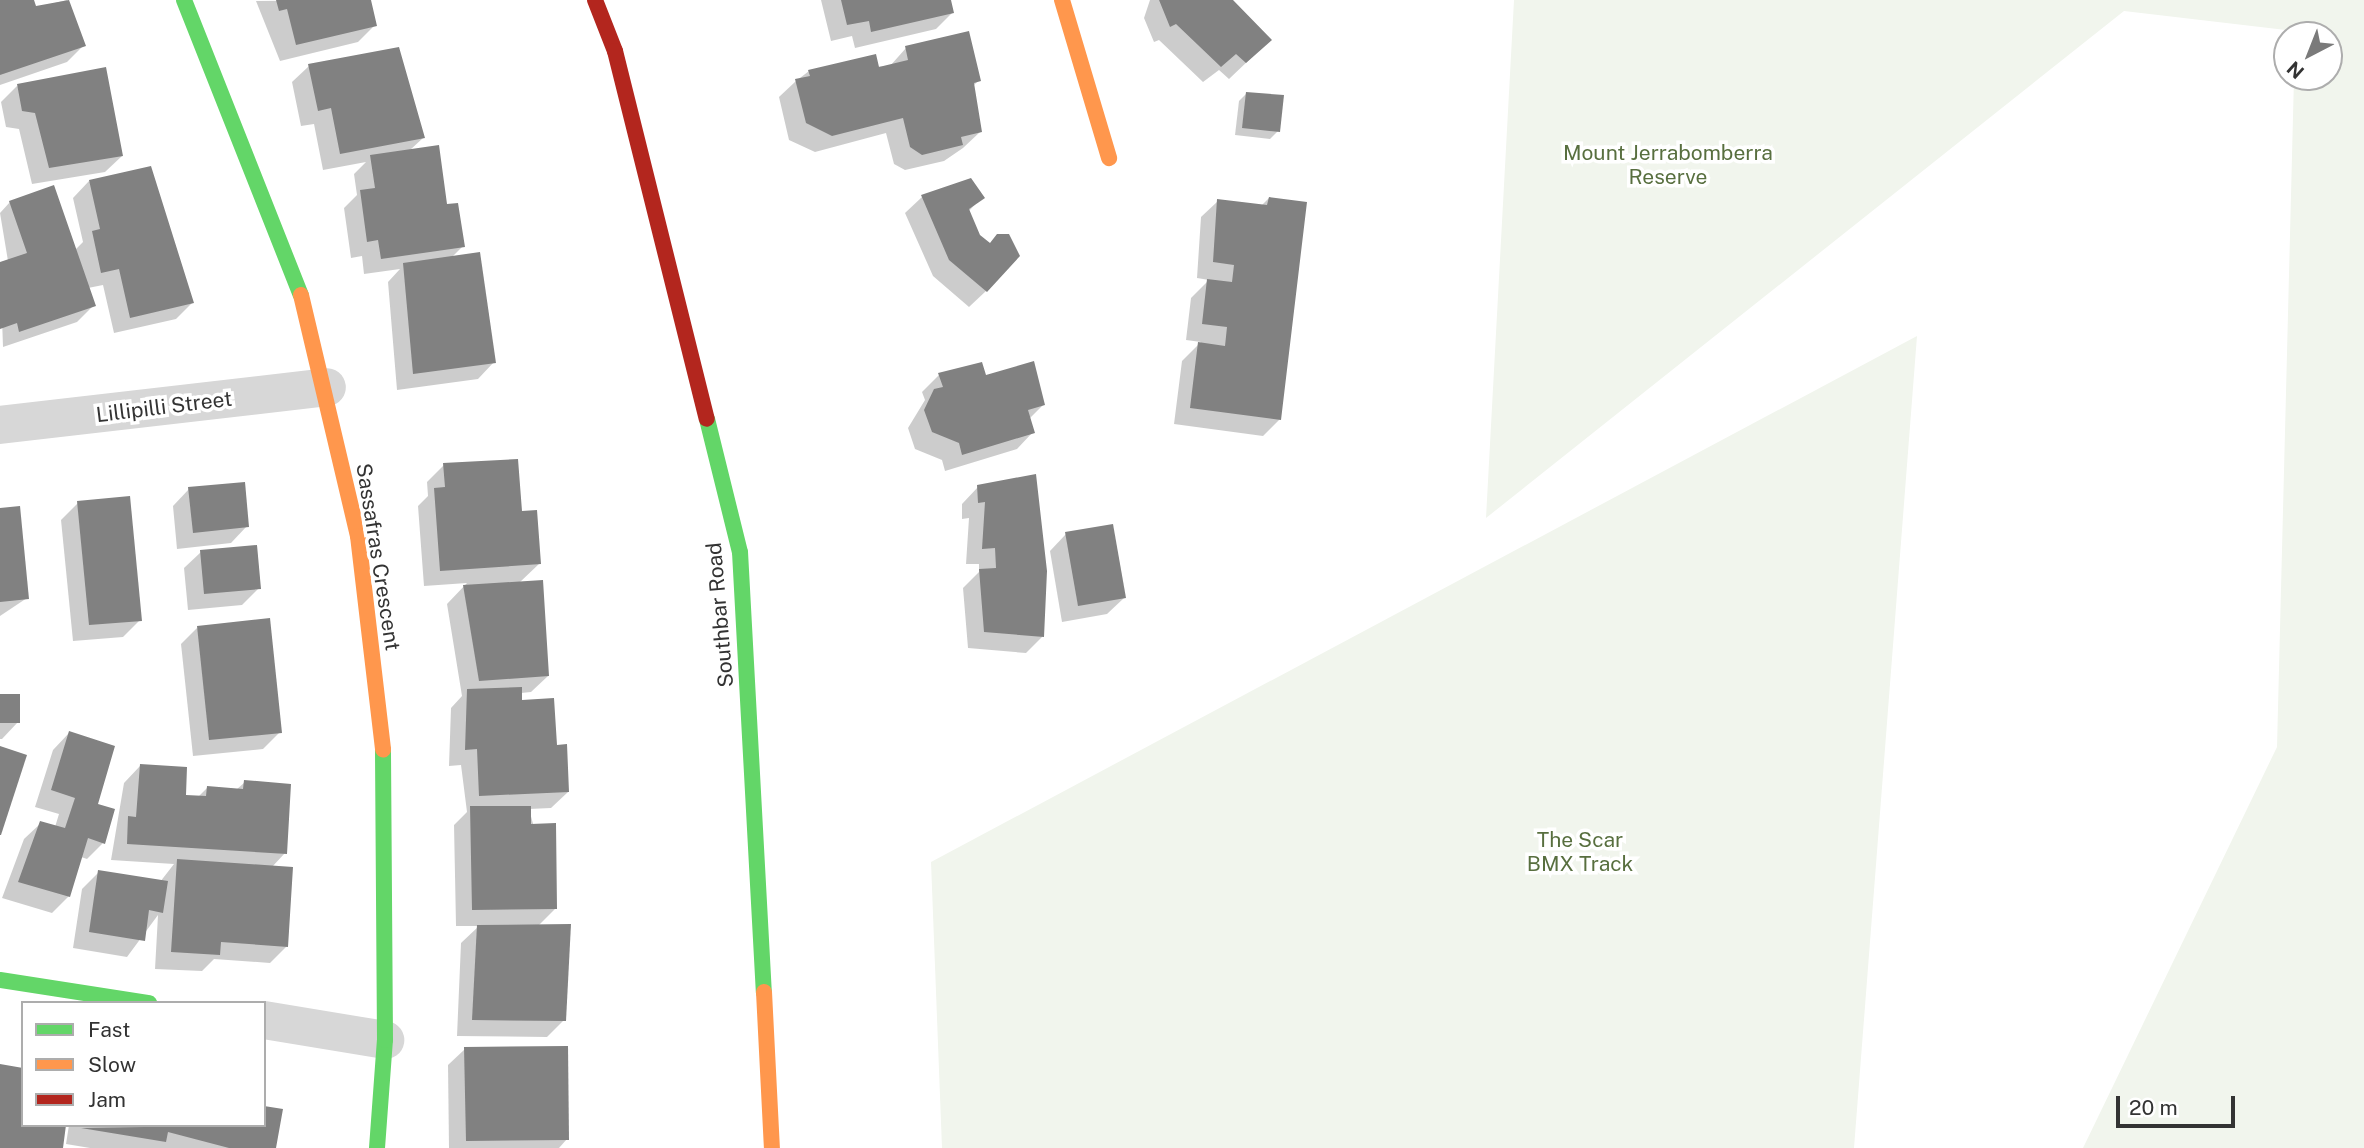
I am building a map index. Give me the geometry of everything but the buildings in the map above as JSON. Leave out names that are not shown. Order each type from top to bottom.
[{"type":"street","name":"Sassafras Crescent","points":[[184,0],[264,187],[327,387],[358,536],[384,760],[385,1040],[377,1148]]},
{"type":"street","name":"Southbar Road","points":[[584,0],[615,51]]},
{"type":"street","name":"Southbar Road","points":[[595,0],[615,51],[740,552],[772,1148]]},
{"type":"street","points":[[1062,0],[1109,158]]},
{"type":"street","name":"Lillipilli Street","points":[[0,425],[327,387]]},
{"type":"street","points":[[0,981],[135,1001]]},
{"type":"street","points":[[266,1020],[385,1040]]},
{"type":"green space","name":"Mount Jerrabomberra Reserve","points":[[1514,0],[2364,0],[2364,1148],[2083,1148],[2277,747],[2294,91],[2343,91],[2343,21],[2273,21],[2273,28],[2124,11],[1486,518]]},
{"type":"green space","name":"The Scar BMX Track","points":[[1917,336],[1854,1148],[942,1148],[931,862]]},
{"type":"traffic: fast","points":[[184,0],[301,295]]},
{"type":"traffic: fast","points":[[707,419],[740,552],[764,992]]},
{"type":"traffic: fast","points":[[377,1148],[385,1040],[383,750]]},
{"type":"traffic: fast","points":[[0,980],[136,1001]]},
{"type":"traffic: slow","points":[[1062,0],[1109,158]]},
{"type":"traffic: slow","points":[[301,295],[358,536],[383,750]]},
{"type":"traffic: slow","points":[[764,992],[772,1148]]},
{"type":"traffic: jam","points":[[595,0],[615,51],[707,419]]}]
